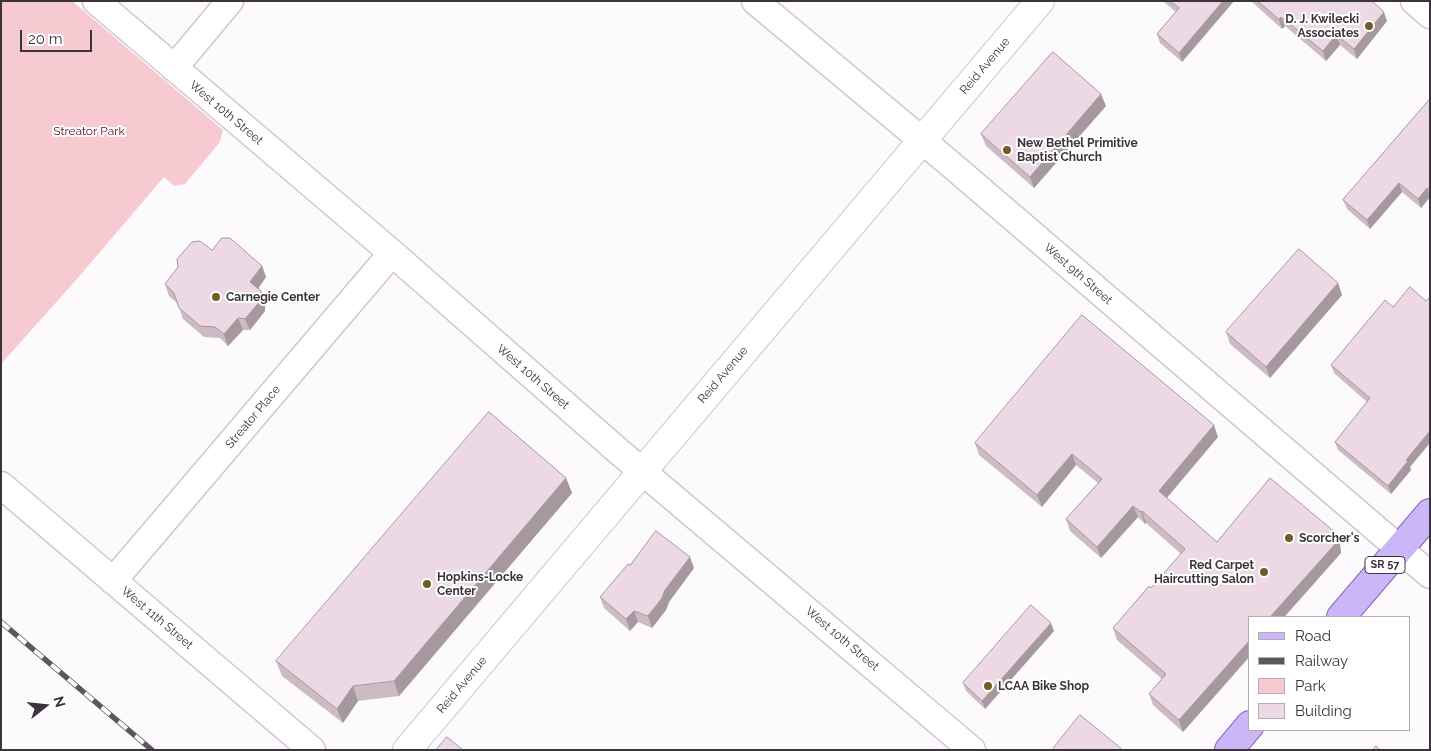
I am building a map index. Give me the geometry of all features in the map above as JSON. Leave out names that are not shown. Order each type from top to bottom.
[{"type":"main road","name":"SR 57","points":[[1342,616],[1430,513]]},
{"type":"main road","points":[[1228,750],[1248,727]]},
{"type":"street","name":"West 10th Street","points":[[96,1],[392,253],[526,372],[972,750]]},
{"type":"street","points":[[174,68],[230,1]]},
{"type":"street","name":"West 9th Street","points":[[755,1],[921,140],[1430,575]]},
{"type":"street","name":"Reid Avenue","points":[[407,750],[1040,1]]},
{"type":"street","points":[[1414,1],[1430,15]]},
{"type":"street","name":"Streator Place","points":[[113,580],[392,253]]},
{"type":"street","name":"West 11th Street","points":[[1,485],[312,750]]},
{"type":"green space","name":"Streator Park","points":[[1,1],[72,1],[223,130],[220,142],[185,184],[174,186],[164,177],[1,364]]},
{"type":"building","points":[[1170,1],[1223,1],[1179,53],[1157,34],[1179,8]]},
{"type":"building","points":[[1258,1],[1372,1],[1384,12],[1354,49],[1336,35],[1323,51]]},
{"type":"building","points":[[1053,52],[1101,94],[1030,177],[981,134]]},
{"type":"building","points":[[1430,99],[1430,190],[1427,188],[1418,199],[1399,183],[1367,220],[1343,200]]},
{"type":"building","points":[[222,238],[230,238],[262,266],[250,282],[261,291],[261,300],[245,319],[238,318],[224,334],[215,327],[200,326],[179,308],[174,293],[165,284],[178,267],[177,259],[192,242],[200,241],[212,250]]},
{"type":"building","points":[[1299,249],[1338,283],[1266,367],[1226,332]]},
{"type":"building","points":[[1410,287],[1426,301],[1430,297],[1430,431],[1388,486],[1335,442],[1370,398],[1331,365],[1385,300],[1393,307]]},
{"type":"building","points":[[1082,315],[1214,425],[1159,491],[1217,542],[1270,478],[1336,533],[1337,542],[1271,616],[1248,616],[1248,642],[1179,720],[1149,694],[1166,674],[1113,628],[1149,586],[1151,588],[1185,549],[1142,511],[1133,506],[1097,547],[1066,519],[1102,479],[1072,454],[1037,495],[975,443]]},
{"type":"building","name":"Hopkins-Locke Center","points":[[489,412],[566,478],[394,681],[353,686],[337,709],[276,661]]},
{"type":"building","points":[[656,531],[690,557],[648,616],[634,611],[626,619],[600,597],[628,564],[630,565]]},
{"type":"building","points":[[1031,605],[1051,623],[982,701],[963,683]]},
{"type":"building","points":[[1080,715],[1123,750],[1052,750]]},
{"type":"building","points":[[447,737],[463,750],[436,750]]},
{"type":"railway","points":[[1,622],[152,750]]},
{"type":"place","name":"D. J. Kwilecki Associates","points":[[1369,26]]},
{"type":"place","name":"New Bethel Primitive Baptist Church","points":[[1007,150]]},
{"type":"place","name":"Carnegie Center","points":[[216,297]]},
{"type":"place","name":"Scorcher's","points":[[1289,538]]},
{"type":"place","name":"Red Carpet Haircutting Salon","points":[[1264,572]]},
{"type":"place","name":"Hopkins-Locke Center","points":[[427,584]]},
{"type":"place","name":"LCAA Bike Shop","points":[[988,686]]}]
